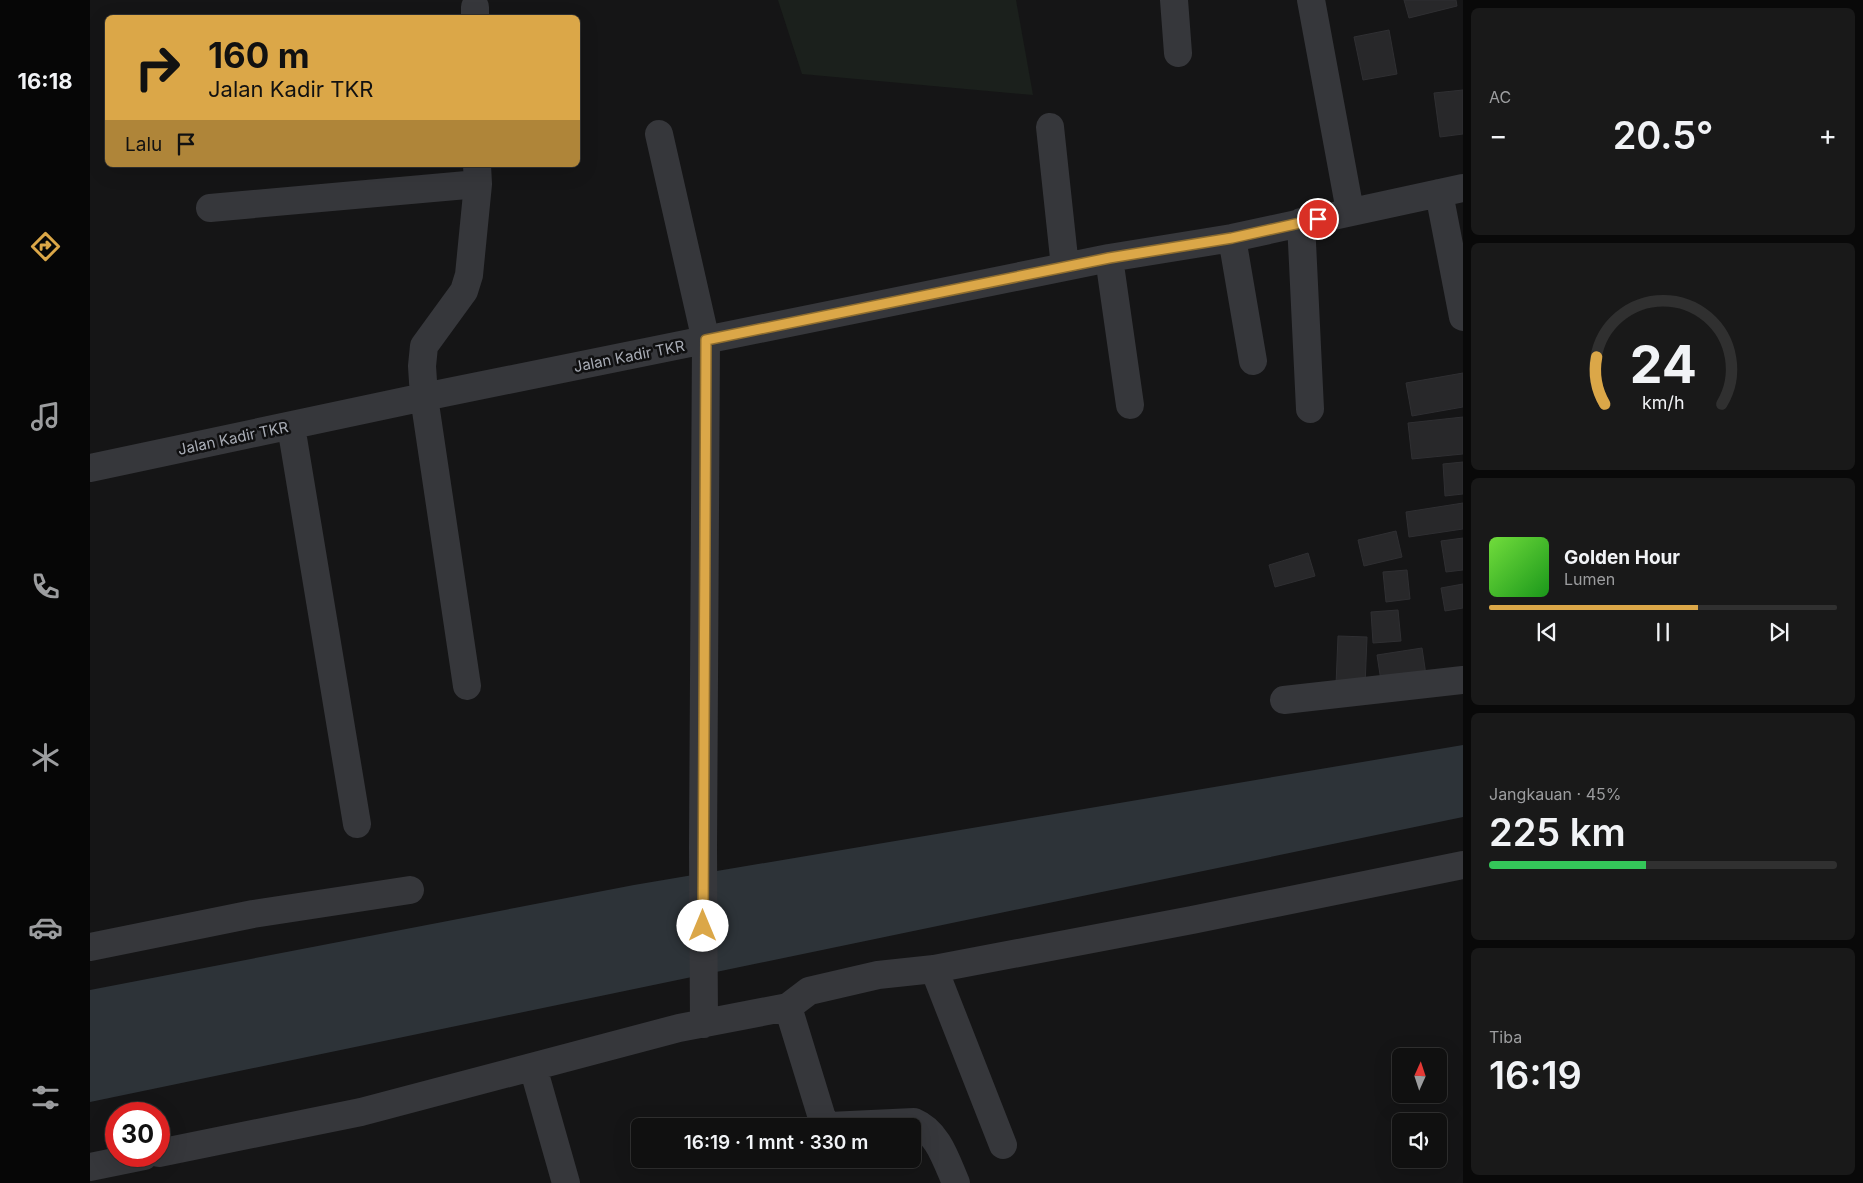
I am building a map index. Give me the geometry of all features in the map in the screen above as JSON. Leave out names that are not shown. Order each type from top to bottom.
[{"type":"street","points":[[1174,0],[1178,53]]},
{"type":"street","points":[[1311,0],[1350,211]]},
{"type":"street","points":[[1050,127],[1065,267]]},
{"type":"street","points":[[659,134],[706,340],[702,848],[704,1024]]},
{"type":"street","points":[[210,208],[477,175],[470,275],[464,291],[424,346],[422,366],[424,397],[467,686]]},
{"type":"street","points":[[1451,190],[1463,317]]},
{"type":"street","name":"Jalan Kadir TKR","points":[[90,468],[424,397],[1109,258],[1232,238],[1451,190]]},
{"type":"street","points":[[1302,222],[1310,409]]},
{"type":"street","points":[[1232,238],[1253,361]]},
{"type":"street","points":[[1109,258],[1130,405]]},
{"type":"street","points":[[291,426],[357,824]]},
{"type":"street","points":[[1284,700],[1463,680]]},
{"type":"street","points":[[170,1151],[360,1112],[679,1028],[788,1008],[809,990],[878,974],[934,969],[1192,920],[1463,865]]},
{"type":"street","points":[[90,947],[253,914],[410,890]]},
{"type":"street","points":[[934,969],[1003,1145]]},
{"type":"street","points":[[788,1008],[823,1121],[829,1126],[914,1122],[924,1126],[936,1139],[956,1183]]},
{"type":"street","points":[[533,1067],[566,1183]]},
{"type":"street","points":[[90,1167],[105,1164]]},
{"type":"shaded area","points":[[778,0],[1016,0],[1033,95],[802,74]]},
{"type":"shaded area","points":[[1463,745],[1463,817],[90,1102],[90,990],[634,885]]},
{"type":"building","points":[[1404,0],[1456,0],[1457,6],[1409,18]]},
{"type":"building","points":[[1389,30],[1397,74],[1363,80],[1354,37]]},
{"type":"building","points":[[1463,90],[1463,134],[1440,137],[1434,93]]},
{"type":"building","points":[[1463,373],[1463,407],[1412,416],[1406,383]]},
{"type":"building","points":[[1463,417],[1463,454],[1412,459],[1408,423]]},
{"type":"building","points":[[1463,462],[1463,494],[1445,496],[1443,464]]},
{"type":"building","points":[[1463,503],[1463,529],[1409,537],[1406,512]]},
{"type":"building","points":[[1396,531],[1402,557],[1364,566],[1358,540]]},
{"type":"building","points":[[1463,538],[1463,570],[1446,572],[1441,541]]},
{"type":"building","points":[[1308,553],[1315,576],[1275,587],[1269,565]]},
{"type":"building","points":[[1407,570],[1410,599],[1386,602],[1383,572]]},
{"type":"building","points":[[1463,584],[1463,608],[1445,611],[1441,588]]},
{"type":"building","points":[[1398,610],[1401,641],[1373,643],[1371,612]]},
{"type":"building","points":[[1338,636],[1367,637],[1365,686],[1336,685]]},
{"type":"building","points":[[1422,648],[1426,675],[1381,681],[1377,655]]},
{"type":"route","points":[[703,926],[706,340],[1109,258],[1232,238],[1318,219]]}]
